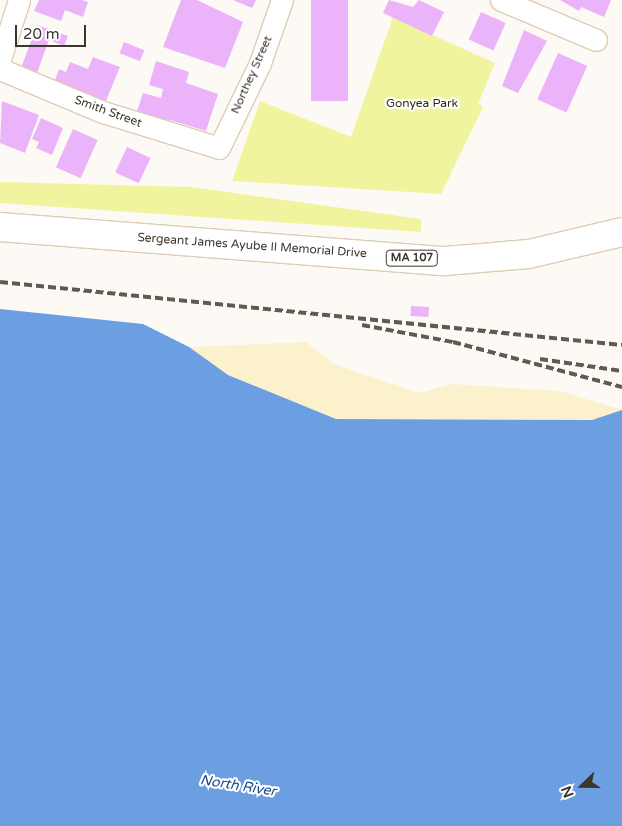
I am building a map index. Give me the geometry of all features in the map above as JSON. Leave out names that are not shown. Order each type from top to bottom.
[{"type":"main road","name":"Sergeant James Ayube II Memorial Drive","points":[[0,227],[446,261],[529,254],[622,232]]},
{"type":"street","points":[[0,59],[19,0]]},
{"type":"street","name":"Northey Street","points":[[218,148],[260,63],[282,0]]},
{"type":"street","points":[[501,0],[596,40]]},
{"type":"street","name":"Smith Street","points":[[0,68],[103,112],[218,148]]},
{"type":"green space","name":"Gonyea Park","points":[[393,17],[495,63],[478,104],[483,107],[441,194],[232,181],[260,101],[351,137]]},
{"type":"green space","points":[[0,182],[191,187],[421,219],[421,232],[0,203]]},
{"type":"sand","points":[[306,342],[336,365],[419,393],[452,384],[560,391],[622,410],[592,420],[336,419],[228,375],[189,347]]},
{"type":"water","name":"North River","points":[[0,309],[143,324],[189,347],[228,375],[336,419],[592,420],[622,410],[622,826],[0,826]]},
{"type":"building","points":[[39,0],[82,0],[88,2],[83,17],[65,10],[61,21],[34,11]]},
{"type":"building","points":[[181,0],[197,0],[243,22],[225,68],[163,47]]},
{"type":"building","points":[[233,0],[256,0],[252,8]]},
{"type":"building","points":[[311,0],[348,0],[348,101],[311,101]]},
{"type":"building","points":[[389,0],[413,7],[419,0],[444,12],[432,36],[383,13]]},
{"type":"building","points":[[560,0],[611,0],[604,17],[581,7],[579,11]]},
{"type":"building","points":[[481,12],[506,23],[493,50],[469,39]]},
{"type":"building","points":[[37,25],[68,36],[64,46],[49,40],[37,73],[21,68]]},
{"type":"building","points":[[524,30],[547,41],[518,93],[502,86]]},
{"type":"building","points":[[124,42],[144,50],[140,61],[120,53]]},
{"type":"building","points":[[558,53],[587,66],[566,113],[537,100]]},
{"type":"building","points":[[93,57],[120,67],[105,103],[53,86],[59,69],[66,72],[70,62],[88,69]]},
{"type":"building","points":[[156,61],[189,72],[186,83],[218,94],[206,131],[170,120],[168,127],[135,117],[143,93],[161,98],[163,89],[149,85]]},
{"type":"building","points":[[2,101],[39,115],[25,153],[0,143]]},
{"type":"building","points":[[41,118],[63,128],[52,155],[36,148],[39,142],[32,139]]},
{"type":"building","points":[[73,129],[98,140],[81,178],[56,167]]},
{"type":"building","points":[[127,147],[151,158],[139,183],[115,172]]},
{"type":"building","points":[[411,306],[429,307],[428,317],[410,316]]},
{"type":"railway","points":[[0,282],[622,345]]},
{"type":"railway","points":[[362,325],[453,342],[622,387]]},
{"type":"railway","points":[[540,359],[622,371]]}]
